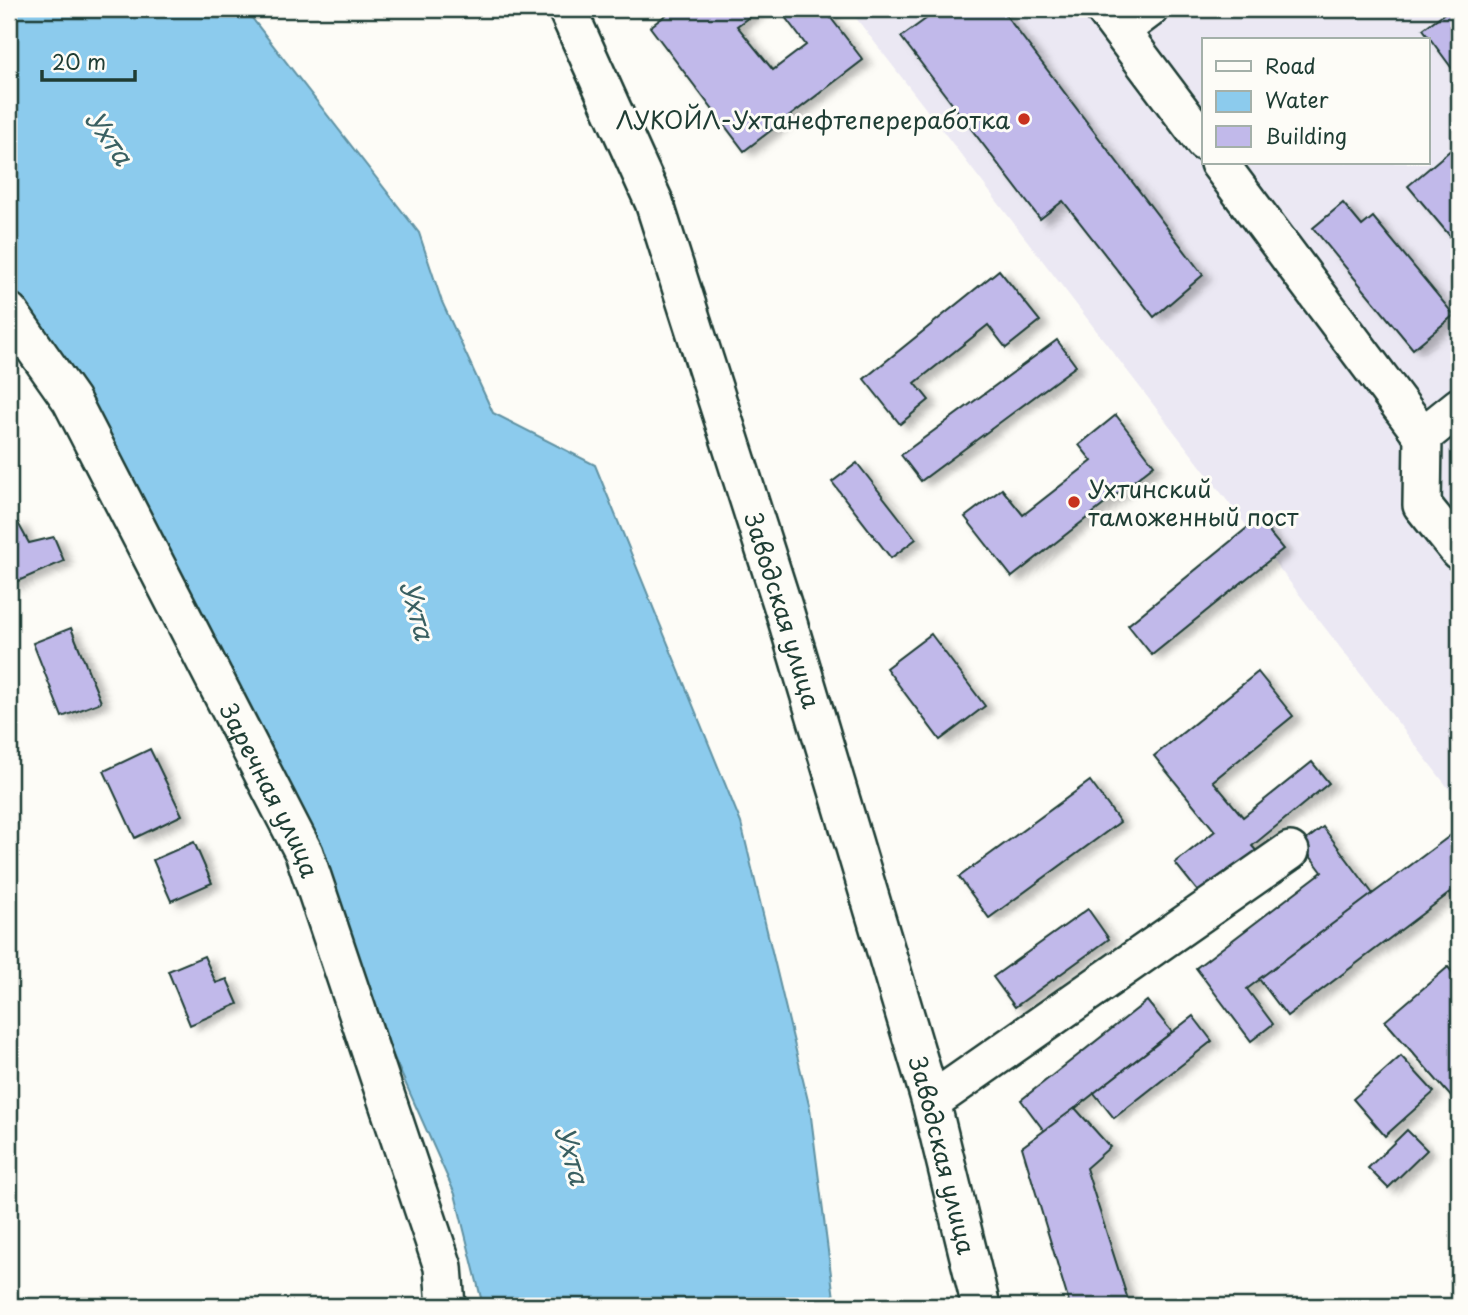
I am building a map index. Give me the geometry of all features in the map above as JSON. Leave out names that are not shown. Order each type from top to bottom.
[{"type":"street","name":"Заводская улица","points":[[567,9],[654,202],[785,613],[931,1102],[981,1306]]},
{"type":"street","points":[[1149,9],[1112,20],[1202,139]]},
{"type":"street","points":[[1220,164],[1423,436],[1422,505],[1459,551]]},
{"type":"street","name":"Заречная улица","points":[[9,312],[71,400],[304,853],[443,1267],[446,1306]]},
{"type":"street","points":[[1423,436],[1459,407]]},
{"type":"street","points":[[931,1102],[1290,850]]},
{"type":"shaded area","points":[[849,9],[1459,9],[1459,802]]},
{"type":"water","name":"Ухта","points":[[9,9],[245,9],[419,233],[442,302],[493,413],[595,465],[741,823],[810,1109],[835,1306],[483,1306],[455,1194],[380,1026],[84,396],[9,284]]},
{"type":"building","points":[[674,9],[760,9],[737,26],[773,70],[806,45],[779,9],[824,9],[863,60],[744,151],[650,27]]},
{"type":"building","name":"ЛУКОЙЛ-Ухтанефтепереработка","points":[[931,9],[1001,9],[1203,275],[1154,317],[1063,201],[1040,219],[901,37],[934,13]]},
{"type":"building","points":[[1450,9],[1459,9],[1459,78],[1430,38],[1423,29]]},
{"type":"building","points":[[1459,143],[1459,229],[1450,236],[1408,186]]},
{"type":"building","points":[[1343,203],[1362,226],[1373,217],[1454,315],[1413,349],[1313,228]]},
{"type":"building","points":[[999,270],[1040,321],[1006,348],[988,325],[915,383],[929,400],[900,424],[864,379]]},
{"type":"building","points":[[1057,340],[1076,366],[921,481],[901,455]]},
{"type":"building","name":"Ухтинский таможенный пост","points":[[1116,415],[1154,465],[1012,577],[965,517],[1002,489],[1023,515],[1092,461],[1079,445]]},
{"type":"building","points":[[857,463],[916,539],[891,558],[832,482]]},
{"type":"building","points":[[1258,519],[1283,549],[1152,655],[1128,625]]},
{"type":"building","points":[[18,523],[29,543],[54,537],[64,561],[9,585],[9,526]]},
{"type":"building","points":[[71,628],[101,702],[62,717],[33,643]]},
{"type":"building","points":[[931,634],[985,706],[940,740],[886,668]]},
{"type":"building","points":[[1258,672],[1293,716],[1213,781],[1243,817],[1312,762],[1329,783],[1252,846],[1259,854],[1204,899],[1175,863],[1215,831],[1154,756]]},
{"type":"building","points":[[150,749],[182,815],[135,838],[104,771]]},
{"type":"building","points":[[1090,781],[1120,822],[989,918],[959,877]]},
{"type":"building","points":[[1323,827],[1373,894],[1247,989],[1273,1024],[1251,1041],[1196,968],[1322,872],[1301,844]]},
{"type":"building","points":[[1459,829],[1459,886],[1287,1016],[1259,979]]},
{"type":"building","points":[[194,842],[212,883],[171,901],[153,860]]},
{"type":"building","points":[[1088,909],[1109,939],[1015,1007],[993,977]]},
{"type":"building","points":[[204,956],[216,983],[227,979],[238,1004],[190,1025],[168,971]]},
{"type":"building","points":[[1448,967],[1459,980],[1459,1093],[1453,1099],[1385,1021]]},
{"type":"building","points":[[1147,1001],[1172,1032],[1045,1132],[1021,1100]]},
{"type":"building","points":[[1193,1016],[1212,1041],[1114,1118],[1094,1093]]},
{"type":"building","points":[[1401,1056],[1434,1092],[1385,1136],[1353,1099]]},
{"type":"building","points":[[1075,1108],[1110,1147],[1086,1168],[1130,1306],[1070,1306],[1022,1147]]},
{"type":"building","points":[[1407,1130],[1427,1150],[1388,1188],[1368,1168]]},
{"type":"place","name":"ЛУКОЙЛ-Ухтанефтепереработка","points":[[1024,119]]},
{"type":"place","name":"Ухтинский таможенный пост","points":[[1074,502]]}]
